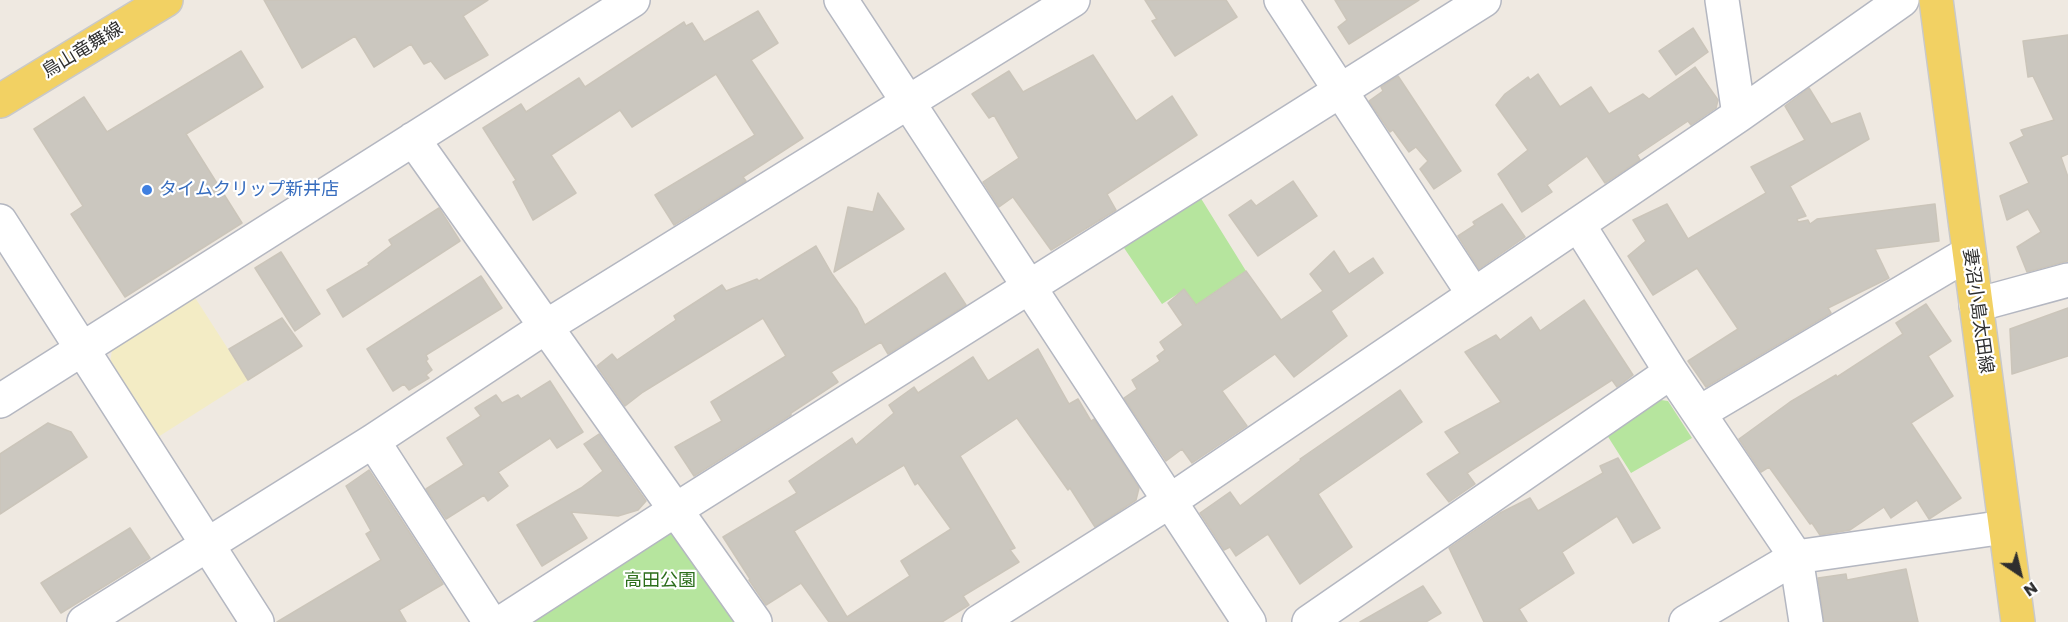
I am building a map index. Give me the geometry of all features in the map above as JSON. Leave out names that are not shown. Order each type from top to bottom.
[{"type":"main road","name":"鳥山竜舞線","points":[[0,101],[166,0]]},
{"type":"main road","name":"妻沼小島太田線","points":[[1936,0],[2018,622]]},
{"type":"street","points":[[0,401],[633,0]]},
{"type":"street","points":[[841,0],[1249,622]]},
{"type":"street","points":[[84,622],[373,441],[547,326],[1072,0]]},
{"type":"street","points":[[1281,0],[1474,295]]},
{"type":"street","points":[[502,622],[676,509],[1484,0]]},
{"type":"street","points":[[1722,0],[1739,115]]},
{"type":"street","points":[[979,622],[1170,501],[1739,115],[1902,0]]},
{"type":"street","points":[[413,139],[755,622]]},
{"type":"street","points":[[0,221],[257,622]]},
{"type":"street","points":[[1578,224],[1671,372],[1796,557],[1806,622]]},
{"type":"street","points":[[1699,413],[1969,253]]},
{"type":"street","points":[[1976,304],[2068,280]]},
{"type":"street","points":[[1309,622],[1671,372]]},
{"type":"street","points":[[373,441],[490,622]]},
{"type":"street","points":[[1686,622],[1796,557],[2005,527]]},
{"type":"green space","points":[[1197,192],[1246,271],[1196,305],[1184,290],[1162,304],[1120,242]]},
{"type":"green space","points":[[1654,399],[1668,401],[1692,438],[1631,473],[1605,432]]},
{"type":"green space","name":"高田公園","points":[[665,530],[677,532],[741,622],[520,622]]},
{"type":"sand","points":[[194,296],[248,380],[158,437],[110,363],[112,350]]},
{"type":"building","points":[[264,0],[488,0],[463,16],[488,55],[445,79],[431,61],[424,64],[411,44],[374,67],[355,36],[302,68]]},
{"type":"building","points":[[1145,0],[1226,0],[1237,17],[1175,56],[1152,21],[1157,19]]},
{"type":"building","points":[[1335,0],[1419,0],[1349,44],[1338,27],[1347,20]]},
{"type":"building","points":[[758,11],[778,43],[751,60],[803,138],[743,177],[746,181],[674,225],[655,195],[755,135],[716,74],[632,127],[620,110],[551,155],[576,193],[533,220],[513,182],[516,180],[483,128],[521,104],[526,112],[579,78],[585,87],[684,22],[686,26],[692,23],[704,42]]},
{"type":"building","points":[[1693,28],[1708,52],[1676,75],[1659,51]]},
{"type":"building","points":[[2068,35],[2068,154],[2061,157],[2068,177],[2068,261],[2027,272],[2017,247],[2041,232],[2028,209],[2007,220],[2000,196],[2029,183],[2010,143],[2024,136],[2021,130],[2054,120],[2033,76],[2028,77],[2023,41]]},
{"type":"building","name":"タイムクリップ新井店","points":[[241,51],[263,87],[186,134],[242,223],[125,297],[71,214],[83,206],[34,129],[84,97],[107,132]]},
{"type":"building","points":[[1093,55],[1136,121],[1172,96],[1197,135],[1107,194],[1116,210],[1051,250],[1013,197],[999,207],[983,182],[1019,158],[994,115],[989,118],[972,94],[1009,71],[1023,92]]},
{"type":"building","points":[[1695,67],[1718,100],[1716,108],[1691,125],[1688,121],[1637,155],[1640,160],[1605,183],[1587,156],[1547,185],[1552,192],[1522,212],[1498,174],[1528,150],[1496,105],[1505,94],[1528,77],[1530,80],[1538,74],[1560,107],[1591,87],[1609,114],[1643,94],[1649,99]]},
{"type":"building","points":[[1398,76],[1461,171],[1434,189],[1420,169],[1428,161],[1416,147],[1409,152],[1393,130],[1390,132],[1369,101],[1383,91],[1381,87]]},
{"type":"building","points":[[1809,88],[1831,124],[1860,113],[1869,139],[1790,186],[1806,216],[1797,219],[1798,222],[1808,220],[1810,224],[1817,219],[1935,204],[1939,241],[1875,249],[1889,278],[1828,308],[1831,313],[1706,387],[1688,361],[1738,329],[1697,268],[1653,295],[1628,256],[1646,241],[1633,220],[1667,204],[1688,239],[1766,193],[1751,167],[1805,140],[1785,106]]},
{"type":"building","points":[[1293,181],[1317,216],[1258,256],[1229,215],[1251,200],[1256,206]]},
{"type":"building","points":[[878,193],[904,229],[834,272],[848,207],[873,212]]},
{"type":"building","points":[[1502,204],[1525,237],[1479,269],[1458,236],[1475,225],[1473,222]]},
{"type":"building","points":[[439,208],[460,241],[343,317],[327,290],[369,265],[368,263],[392,245],[389,240]]},
{"type":"building","points":[[816,246],[865,325],[945,273],[966,305],[888,354],[881,342],[831,372],[838,382],[791,415],[694,476],[675,447],[722,421],[711,402],[786,356],[763,318],[643,392],[625,406],[597,366],[612,354],[617,360],[676,320],[674,316],[722,285],[726,291],[757,279],[759,281]]},
{"type":"building","points":[[1334,251],[1349,274],[1373,258],[1383,273],[1331,311],[1347,336],[1294,377],[1275,354],[1222,391],[1247,426],[1192,463],[1182,449],[1166,461],[1124,398],[1137,389],[1132,380],[1160,361],[1157,356],[1165,350],[1160,342],[1183,325],[1168,303],[1184,289],[1196,305],[1246,271],[1281,320],[1323,291],[1310,274]]},
{"type":"building","points":[[281,252],[320,314],[295,331],[255,268]]},
{"type":"building","points":[[481,276],[502,308],[426,355],[428,359],[426,361],[432,370],[426,375],[429,378],[409,390],[404,384],[393,391],[367,349]]},
{"type":"building","points":[[1584,300],[1633,375],[1617,387],[1612,380],[1467,473],[1475,484],[1449,502],[1427,474],[1460,453],[1445,432],[1501,402],[1465,352],[1496,335],[1500,340],[1531,317],[1540,331]]},
{"type":"building","points":[[1926,304],[1951,341],[1928,356],[1953,396],[1911,423],[1961,498],[1929,519],[1917,500],[1891,518],[1884,507],[1850,530],[1820,535],[1769,467],[1761,472],[1739,439],[1790,402],[1836,375],[1837,377],[1903,334],[1896,323]]},
{"type":"building","points":[[2068,308],[2068,356],[2012,374],[2010,329]]},
{"type":"building","points":[[282,318],[302,346],[248,380],[229,349]]},
{"type":"building","points":[[1038,349],[1069,404],[1078,399],[1091,421],[1094,419],[1139,488],[1136,500],[1095,527],[1070,488],[1068,490],[1017,418],[960,456],[1015,548],[1010,550],[1019,562],[963,596],[969,605],[942,622],[829,622],[801,583],[766,605],[723,537],[797,493],[789,481],[852,438],[856,445],[894,413],[889,405],[914,387],[918,393],[973,357],[988,381]],"holes":[[[904,465],[915,485],[918,483],[951,529],[901,561],[910,576],[847,617],[794,531]]]},
{"type":"building","points":[[550,381],[583,432],[557,448],[550,438],[498,472],[508,486],[488,501],[484,495],[446,519],[426,489],[464,465],[447,438],[481,416],[475,408],[496,395],[502,403],[518,395],[521,399]]},
{"type":"building","points":[[1400,390],[1422,422],[1318,494],[1352,547],[1300,584],[1268,534],[1236,556],[1230,547],[1224,550],[1200,513],[1230,492],[1240,506],[1300,459]]},
{"type":"building","points":[[48,423],[71,432],[87,457],[0,514],[0,454]]},
{"type":"building","points":[[599,434],[646,501],[638,510],[618,516],[571,512],[587,538],[542,566],[517,525],[581,488],[603,471],[584,444]]},
{"type":"building","points":[[1618,458],[1660,528],[1633,543],[1617,516],[1562,552],[1574,573],[1519,609],[1527,622],[1484,622],[1449,548],[1500,513],[1530,498],[1538,511],[1603,473],[1600,466]]},
{"type":"building","points":[[369,470],[443,584],[399,610],[406,622],[277,622],[381,560],[366,534],[371,531],[346,486]]},
{"type":"building","points":[[130,528],[150,558],[61,613],[41,583]]},
{"type":"building","points":[[1906,569],[1918,622],[1824,622],[1818,578],[1846,574],[1847,580]]},
{"type":"building","points":[[1423,586],[1441,613],[1426,622],[1360,622]]},
{"type":"place","name":"タイムクリップ新井店","points":[[147,190]]}]
